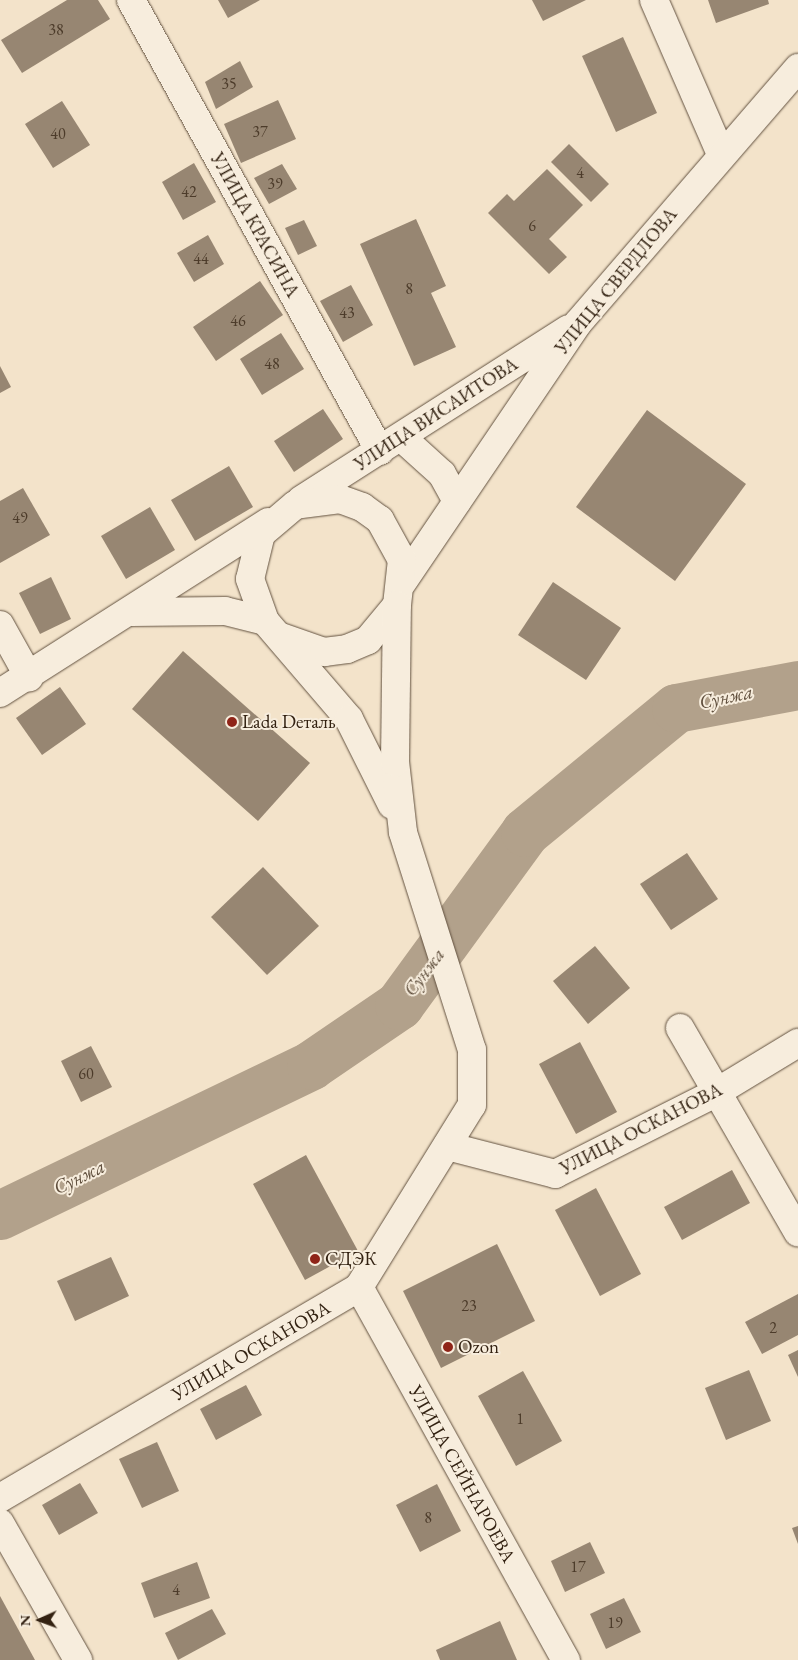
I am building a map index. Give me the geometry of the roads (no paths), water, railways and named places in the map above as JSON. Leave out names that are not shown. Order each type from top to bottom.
[{"type":"street","name":"УЛИЦА КРАСИНА","points":[[131,0],[390,444],[442,474],[457,501]]},
{"type":"street","points":[[654,0],[721,154]]},
{"type":"street","name":"УЛИЦА СВЕРДЛОВА","points":[[400,594],[457,501],[578,323],[721,154],[798,68]]},
{"type":"street","name":"УЛИЦА ВИСАИТОВА","points":[[0,694],[578,323]]},
{"type":"street","points":[[340,499],[368,511],[394,538],[402,560],[395,762],[403,832],[348,719],[273,629],[254,601],[251,563],[261,534],[285,511],[340,499]]},
{"type":"street","points":[[128,613],[225,611],[273,629],[324,652],[346,649],[373,635],[400,594]]},
{"type":"street","points":[[0,625],[29,677]]},
{"type":"street","name":"УЛИЦА ОСКАНОВА","points":[[0,1498],[359,1288],[472,1105],[472,1050],[418,886],[403,832]]},
{"type":"street","points":[[680,1028],[798,1232]]},
{"type":"street","name":"УЛИЦА ОСКАНОВА","points":[[447,1146],[555,1174],[717,1092],[798,1043]]},
{"type":"street","name":"УЛИЦА СЕЙНАРОЕВА","points":[[359,1288],[566,1660]]},
{"type":"street","points":[[0,1523],[78,1660]]},
{"type":"waterway","name":"Сунжа","points":[[0,1215],[311,1065],[399,1005],[525,832],[676,708],[798,685]]},
{"type":"place","name":"Lada Dеталь","points":[[232,722]]},
{"type":"place","name":"СДЭК","points":[[315,1259]]},
{"type":"place","name":"Ozon","points":[[448,1347]]}]
